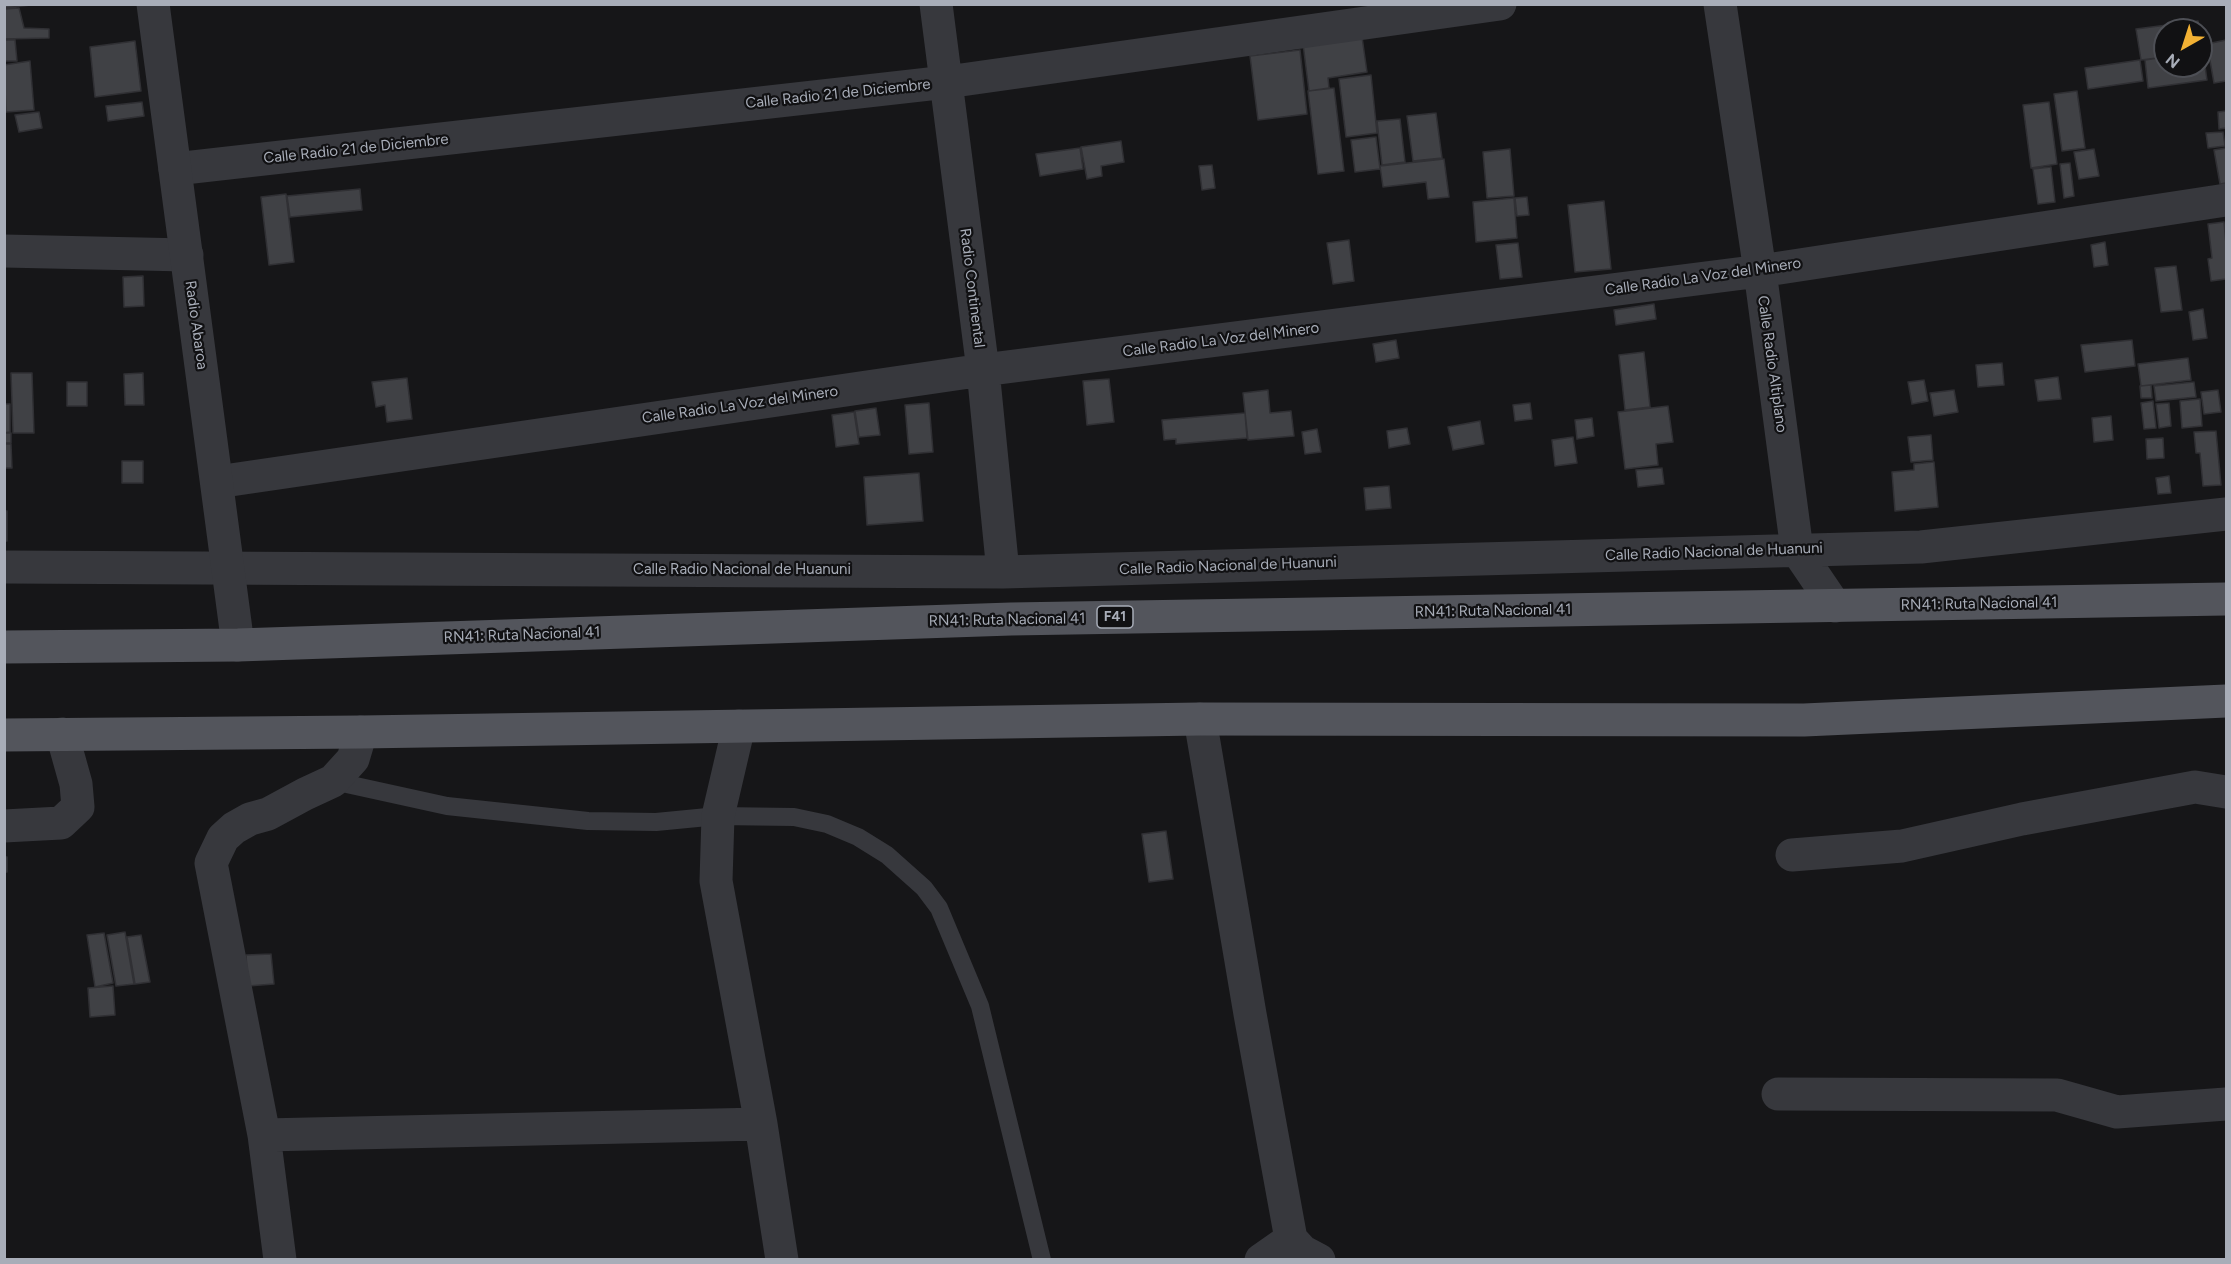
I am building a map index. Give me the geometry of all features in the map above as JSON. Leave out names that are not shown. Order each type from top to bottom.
[{"type":"main road","name":"RN41: Ruta Nacional 41","points":[[4,647],[238,645],[1011,619],[2226,599]]},
{"type":"main road","points":[[4,735],[362,732],[1200,718],[1804,720],[2226,701]]},
{"type":"street","name":"Radio Abaroa","points":[[153,4],[238,645]]},
{"type":"street","name":"Radio Continental","points":[[936,4],[983,370],[1004,572]]},
{"type":"street","name":"Calle Radio 21 de Diciembre","points":[[175,169],[947,82],[1500,4]]},
{"type":"street","name":"Calle Radio Altiplano","points":[[1720,4],[1760,271],[1797,550],[1835,606]]},
{"type":"street","name":"Calle Radio La Voz del Minero","points":[[217,482],[983,370],[1760,271],[2226,200]]},
{"type":"street","points":[[4,251],[187,255]]},
{"type":"street","name":"Calle Radio Nacional de Huanuni","points":[[4,567],[1004,572],[1921,547],[2226,514]]},
{"type":"street","points":[[1200,718],[1250,1014],[1304,1252],[1261,1260]]},
{"type":"street","points":[[739,726],[718,816],[716,881],[761,1124],[782,1260]]},
{"type":"street","points":[[279,1260],[264,1135],[211,863],[223,838],[234,828],[250,819],[268,814],[333,781],[353,759],[362,732]]},
{"type":"street","points":[[4,826],[61,823],[78,807],[76,784],[62,734]]},
{"type":"street","points":[[1792,855],[1902,846],[2022,819],[2195,787],[2226,792]]},
{"type":"street","points":[[1778,1094],[2057,1095],[2117,1112],[2226,1104]]},
{"type":"street","points":[[264,1135],[761,1124]]},
{"type":"lane","points":[[333,781],[447,806],[543,818],[656,822],[718,816],[794,817],[827,825],[858,837],[887,855],[906,870],[939,908],[980,1006],[1042,1260]]},
{"type":"building","points":[[4,4],[40,4],[4,8]]},
{"type":"building","points":[[19,8],[24,28],[49,29],[49,38],[4,39],[4,9]]},
{"type":"building","points":[[2153,27],[2153,58],[2141,60],[2136,29]]},
{"type":"building","points":[[1362,37],[1367,72],[1328,78],[1329,88],[1309,91],[1303,44]]},
{"type":"building","points":[[4,40],[15,40],[17,61],[4,61]]},
{"type":"building","points":[[2226,40],[2226,81],[2214,83],[2213,43]]},
{"type":"building","points":[[135,41],[141,91],[95,97],[90,47]]},
{"type":"building","points":[[1300,50],[1307,114],[1258,120],[1250,56]]},
{"type":"building","points":[[2153,59],[2153,78],[2207,78],[2207,80],[2148,88],[2145,60]]},
{"type":"building","points":[[2140,60],[2143,81],[2088,89],[2085,68]]},
{"type":"building","points":[[30,61],[34,110],[6,112],[4,65]]},
{"type":"building","points":[[1371,75],[1377,133],[1346,137],[1339,79]]},
{"type":"building","points":[[1334,88],[1344,171],[1318,174],[1308,91]]},
{"type":"building","points":[[2077,91],[2085,148],[2062,151],[2054,94]]},
{"type":"building","points":[[142,102],[144,116],[108,121],[106,106]]},
{"type":"building","points":[[2049,102],[2057,164],[2031,168],[2023,105]]},
{"type":"building","points":[[2226,111],[2226,128],[2219,129],[2218,112]]},
{"type":"building","points":[[39,112],[42,128],[19,132],[15,115]]},
{"type":"building","points":[[1436,113],[1442,158],[1413,161],[1407,116]]},
{"type":"building","points":[[1400,119],[1405,162],[1382,165],[1377,121]]},
{"type":"building","points":[[2223,132],[2225,146],[2208,148],[2206,133]]},
{"type":"building","points":[[1376,137],[1380,169],[1355,172],[1351,140]]},
{"type":"building","points":[[1121,141],[1124,162],[1101,166],[1102,176],[1087,179],[1081,147]]},
{"type":"building","points":[[1080,148],[1083,169],[1040,176],[1036,154]]},
{"type":"building","points":[[2226,148],[2226,183],[2220,184],[2214,150]]},
{"type":"building","points":[[1510,149],[1514,196],[1487,198],[1483,152]]},
{"type":"building","points":[[2094,149],[2099,176],[2079,179],[2074,152]]},
{"type":"building","points":[[1444,159],[1449,197],[1428,199],[1426,182],[1383,187],[1380,166]]},
{"type":"building","points":[[2070,163],[2074,196],[2064,198],[2060,164]]},
{"type":"building","points":[[1212,165],[1215,188],[1202,190],[1199,166]]},
{"type":"building","points":[[2051,167],[2055,202],[2038,204],[2033,169]]},
{"type":"building","points":[[360,189],[362,210],[290,217],[287,196]]},
{"type":"building","points":[[286,194],[294,262],[269,265],[261,197]]},
{"type":"building","points":[[1527,197],[1529,215],[1517,216],[1515,198]]},
{"type":"building","points":[[1514,198],[1517,238],[1476,242],[1473,202]]},
{"type":"building","points":[[1604,201],[1611,269],[1575,272],[1568,205]]},
{"type":"building","points":[[2224,222],[2226,279],[2211,281],[2208,259],[2212,258],[2208,224]]},
{"type":"building","points":[[1349,240],[1354,281],[1333,284],[1327,243]]},
{"type":"building","points":[[2105,242],[2108,265],[2094,267],[2091,245]]},
{"type":"building","points":[[1518,243],[1522,277],[1500,279],[1496,245]]},
{"type":"building","points":[[2176,266],[2182,310],[2161,312],[2155,268]]},
{"type":"building","points":[[143,276],[144,306],[124,307],[123,277]]},
{"type":"building","points":[[1654,304],[1656,319],[1616,325],[1614,310]]},
{"type":"building","points":[[2203,309],[2207,338],[2193,340],[2189,312]]},
{"type":"building","points":[[1396,340],[1399,358],[1376,362],[1373,344]]},
{"type":"building","points":[[2132,340],[2135,366],[2085,372],[2081,345]]},
{"type":"building","points":[[1644,352],[1650,407],[1625,410],[1619,355]]},
{"type":"building","points":[[2188,358],[2191,380],[2141,386],[2138,364]]},
{"type":"building","points":[[2002,363],[2004,385],[1978,387],[1976,365]]},
{"type":"building","points":[[11,373],[32,373],[34,433],[13,433]]},
{"type":"building","points":[[143,373],[144,405],[125,405],[124,374]]},
{"type":"building","points":[[2058,377],[2061,399],[2038,401],[2035,380]]},
{"type":"building","points":[[407,378],[412,419],[387,422],[385,405],[376,407],[372,382]]},
{"type":"building","points":[[1109,379],[1114,422],[1087,425],[1083,381]]},
{"type":"building","points":[[1924,380],[1928,401],[1912,404],[1908,382]]},
{"type":"building","points":[[67,382],[87,382],[87,406],[67,406]]},
{"type":"building","points":[[2194,382],[2196,397],[2156,401],[2154,386]]},
{"type":"building","points":[[2151,385],[2152,398],[2141,398],[2140,386]]},
{"type":"building","points":[[1268,390],[1270,413],[1291,411],[1294,436],[1248,440],[1243,393]]},
{"type":"building","points":[[1954,390],[1958,412],[1934,416],[1930,393]]},
{"type":"building","points":[[2218,390],[2221,412],[2204,414],[2201,392]]},
{"type":"building","points":[[2200,399],[2202,426],[2182,428],[2180,401]]},
{"type":"building","points":[[2153,401],[2156,428],[2144,429],[2141,403]]},
{"type":"building","points":[[929,403],[933,452],[909,454],[905,405]]},
{"type":"building","points":[[1530,403],[1532,419],[1515,421],[1513,405]]},
{"type":"building","points":[[2169,403],[2171,426],[2159,428],[2156,404]]},
{"type":"building","points":[[4,404],[10,404],[10,432],[4,433]]},
{"type":"building","points":[[1668,406],[1673,442],[1656,444],[1658,465],[1625,469],[1618,412]]},
{"type":"building","points":[[876,408],[880,435],[859,437],[855,411]]},
{"type":"building","points":[[854,412],[859,444],[836,447],[832,415]]},
{"type":"building","points":[[1245,413],[1247,438],[1176,444],[1176,439],[1164,440],[1162,420]]},
{"type":"building","points":[[2111,416],[2113,440],[2094,442],[2092,418]]},
{"type":"building","points":[[1592,418],[1594,436],[1577,439],[1575,420]]},
{"type":"building","points":[[1480,421],[1484,444],[1453,450],[1448,427]]},
{"type":"building","points":[[1407,428],[1410,444],[1389,448],[1387,431]]},
{"type":"building","points":[[1317,429],[1321,452],[1305,454],[1302,432]]},
{"type":"building","points":[[2216,431],[2221,485],[2203,486],[2200,453],[2196,453],[2194,432]]},
{"type":"building","points":[[4,433],[11,433],[11,443],[4,443]]},
{"type":"building","points":[[1931,435],[1933,460],[1911,462],[1908,437]]},
{"type":"building","points":[[1573,437],[1577,463],[1555,466],[1552,440]]},
{"type":"building","points":[[2163,438],[2164,458],[2147,459],[2146,439]]},
{"type":"building","points":[[4,444],[11,444],[12,468],[4,468]]},
{"type":"building","points":[[122,461],[143,461],[143,483],[122,483]]},
{"type":"building","points":[[1934,462],[1938,507],[1895,511],[1892,472],[1914,470],[1914,464]]},
{"type":"building","points":[[1662,468],[1664,484],[1638,487],[1636,470]]},
{"type":"building","points":[[919,473],[923,521],[867,525],[864,477]]},
{"type":"building","points":[[2169,476],[2171,493],[2158,494],[2156,478]]},
{"type":"building","points":[[1389,486],[1391,508],[1366,510],[1364,488]]},
{"type":"building","points":[[4,511],[7,511],[7,541],[4,541]]},
{"type":"building","points":[[1166,831],[1173,879],[1149,882],[1142,834]]},
{"type":"building","points":[[4,857],[7,857],[7,872],[4,872]]},
{"type":"building","points":[[125,932],[134,984],[116,986],[107,935]]},
{"type":"building","points":[[104,933],[113,983],[95,987],[87,935]]},
{"type":"building","points":[[141,935],[150,982],[135,984],[127,937]]},
{"type":"building","points":[[271,954],[274,984],[248,986],[246,955]]},
{"type":"building","points":[[113,986],[115,1015],[90,1017],[88,988]]}]
